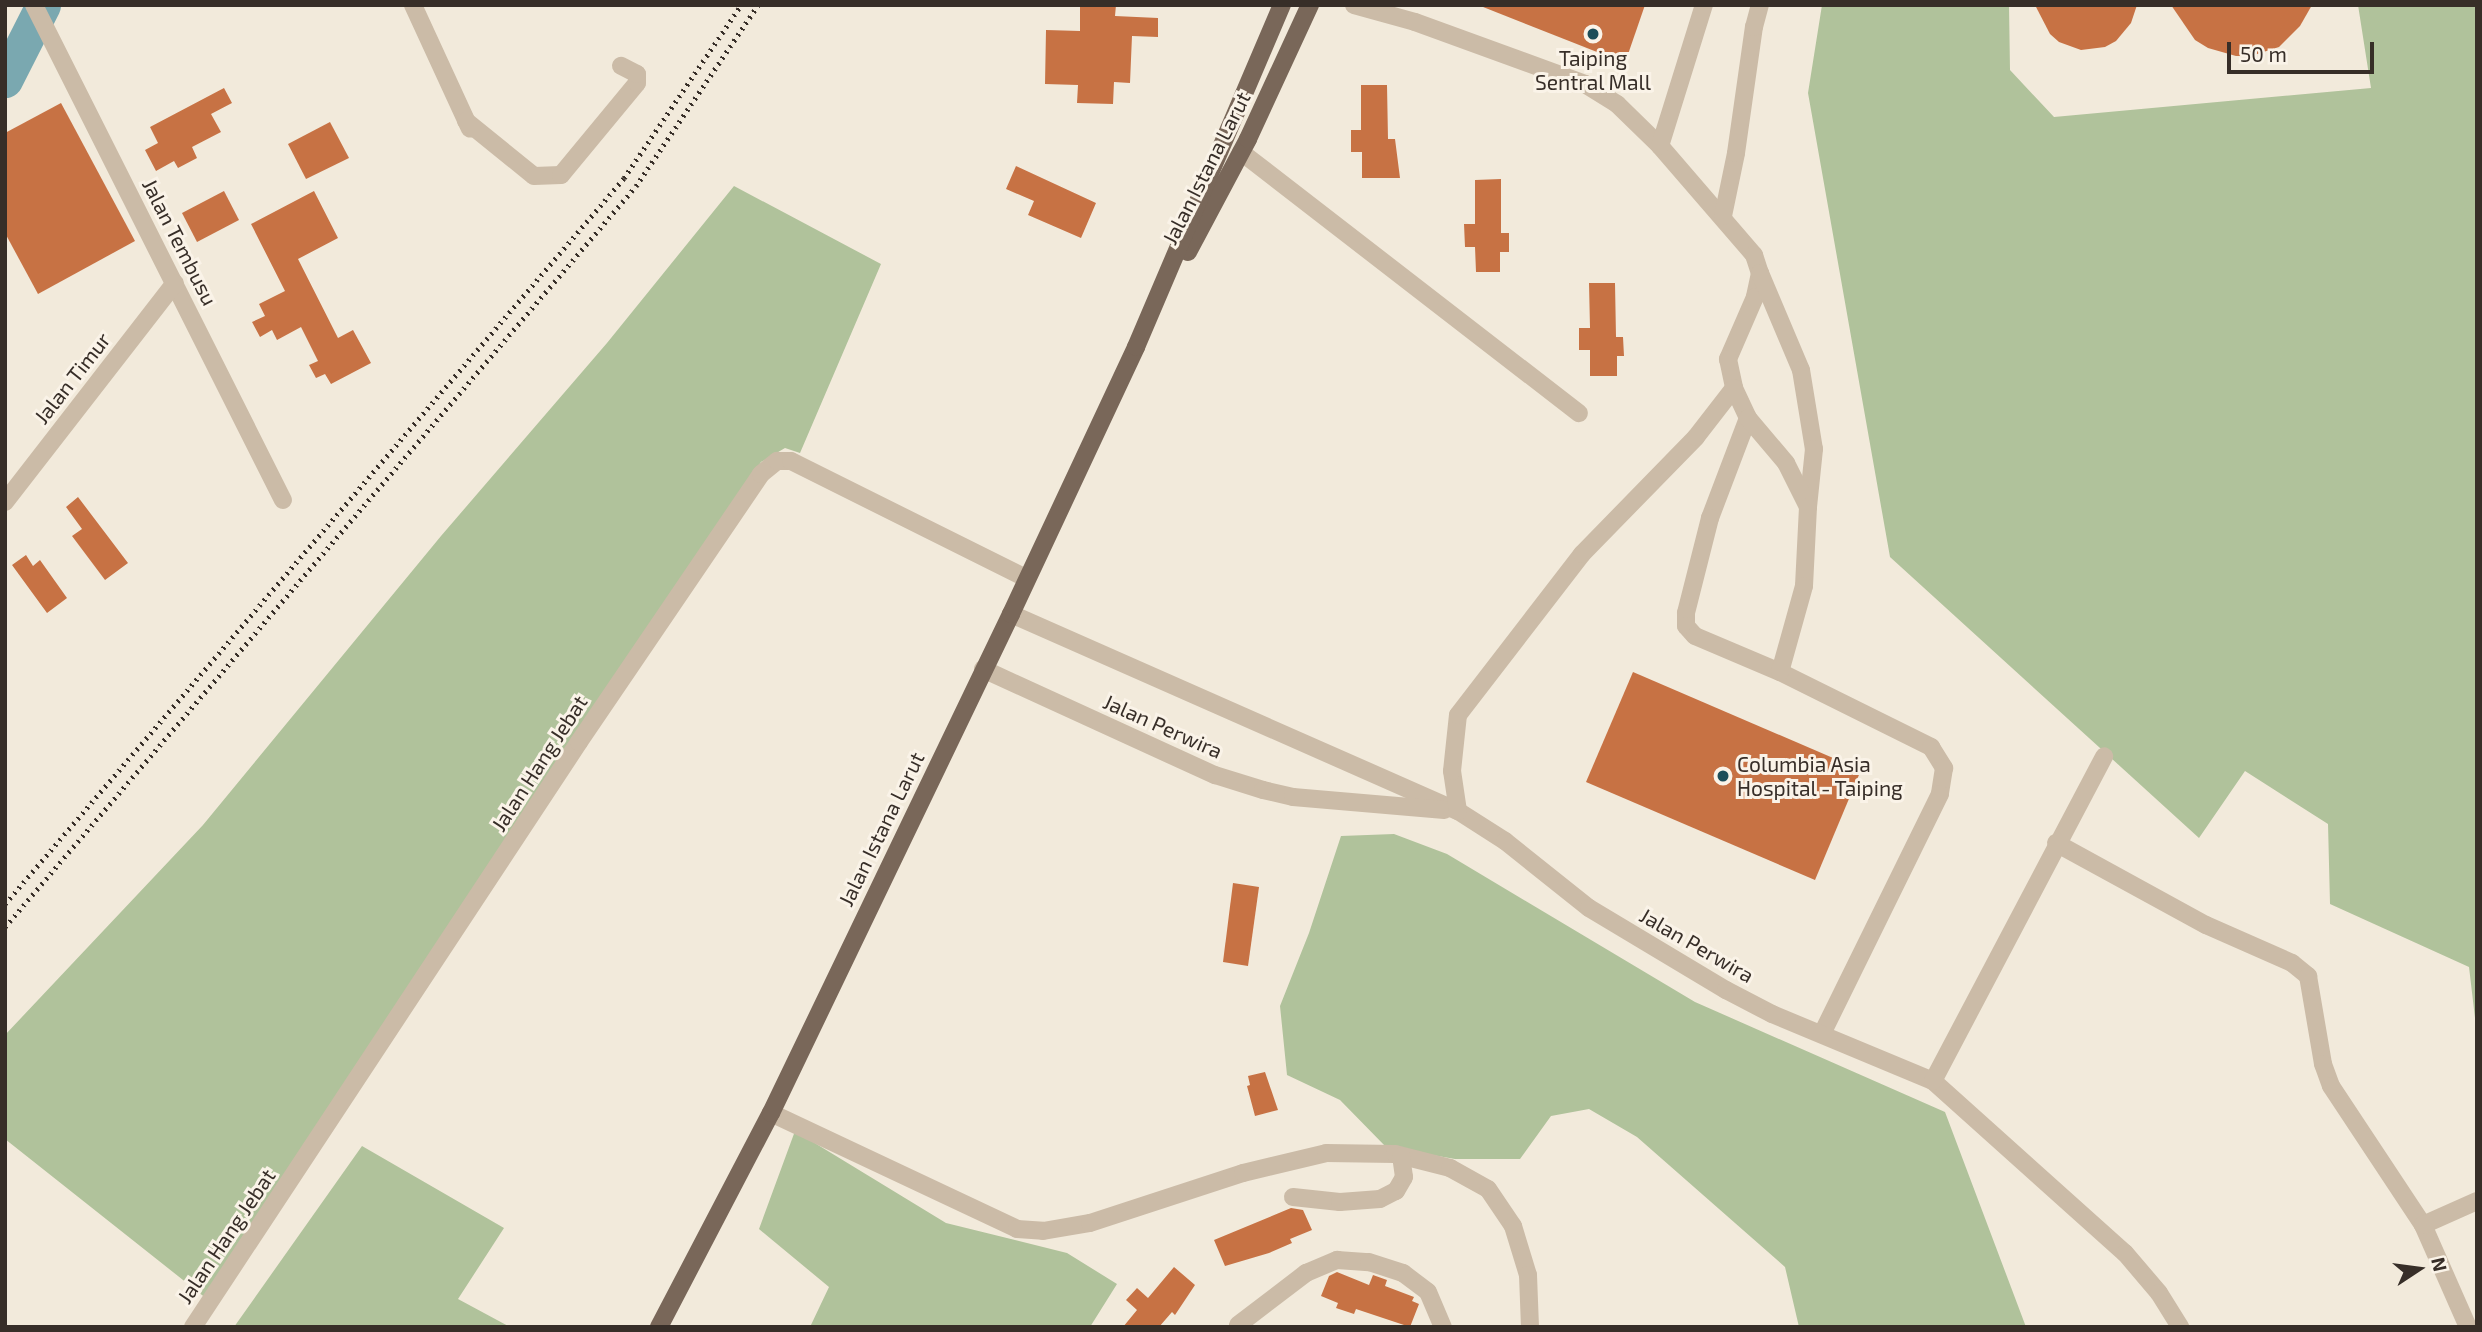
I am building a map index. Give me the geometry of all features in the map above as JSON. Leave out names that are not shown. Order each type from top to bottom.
[{"type":"main road","name":"Jalan Istana Larut","points":[[659,1327],[771,1113],[1011,614],[1136,347],[1282,5]]},
{"type":"main road","name":"Jalan Istana Larut","points":[[1136,347],[1241,152],[1310,5]]},
{"type":"street","name":"Jalan Tembusu","points":[[34,5],[284,500]]},
{"type":"street","points":[[413,5],[474,138]]},
{"type":"street","points":[[1354,5],[1415,22],[1585,84],[1617,104],[1660,146],[1754,255],[1801,370],[1814,449],[1804,586],[1780,672]]},
{"type":"street","points":[[1396,5],[1415,22]]},
{"type":"street","points":[[1660,146],[1704,5]]},
{"type":"street","points":[[1723,216],[1736,153],[1754,27],[1760,5]]},
{"type":"street","points":[[466,121],[534,176],[561,175],[637,83],[637,74],[621,66]]},
{"type":"street","points":[[1241,152],[1579,413]]},
{"type":"street","points":[[1760,273],[1755,297],[1728,359],[1734,388],[1748,418],[1786,463],[1808,507]]},
{"type":"street","name":"Jalan Timur","points":[[5,502],[175,282]]},
{"type":"street","points":[[1458,811],[1452,771],[1458,715],[1582,554],[1696,437],[1734,388]]},
{"type":"street","points":[[1748,418],[1710,519],[1686,613],[1686,626],[1695,636],[1780,672],[1931,747],[1944,768],[1940,794],[1822,1032]]},
{"type":"street","name":"Jalan Hang Jebat","points":[[193,1327],[579,742],[761,474],[776,461],[791,461],[1026,578]]},
{"type":"street","name":"Jalan Perwira","points":[[1011,614],[1458,811],[1505,842],[1589,908],[1738,996],[1772,1014],[1822,1032],[1933,1081],[2125,1253],[2159,1293],[2180,1327]]},
{"type":"street","name":"Jalan Perwira","points":[[983,668],[1215,775],[1263,790],[1293,797],[1458,811]]},
{"type":"street","points":[[1933,1081],[2104,756]]},
{"type":"street","points":[[2056,843],[2206,925],[2292,963],[2308,975],[2322,1064],[2330,1086],[2423,1224],[2468,1327]]},
{"type":"street","points":[[771,1113],[1017,1229],[1042,1231],[1090,1223],[1244,1173],[1326,1153],[1401,1156],[1450,1168],[1488,1189],[1513,1226],[1528,1275],[1530,1327]]},
{"type":"street","points":[[1293,1197],[1339,1202],[1380,1199],[1396,1191],[1404,1177],[1401,1156]]},
{"type":"street","points":[[2423,1224],[2477,1202]]},
{"type":"street","points":[[1238,1325],[1306,1273],[1337,1260],[1369,1262],[1403,1273],[1428,1292],[1443,1327]]},
{"type":"green space","points":[[1822,5],[2009,5],[2010,70],[2054,117],[2371,88],[2358,5],[2477,5],[2477,1035],[2469,967],[2330,904],[2328,824],[2245,771],[2199,838],[1890,557],[1808,93]]},
{"type":"green space","points":[[734,186],[881,264],[800,453],[785,448],[761,462],[207,1299],[5,1139],[5,1035],[203,825],[441,536],[607,343]]},
{"type":"green space","points":[[1394,834],[1447,854],[1695,1002],[1945,1112],[2026,1327],[1799,1327],[1785,1267],[1637,1137],[1589,1109],[1551,1116],[1520,1159],[1455,1159],[1386,1147],[1340,1100],[1287,1075],[1280,1006],[1309,933],[1341,836]]},
{"type":"green space","points":[[795,1131],[946,1223],[1067,1253],[1117,1284],[1090,1327],[810,1327],[829,1287],[759,1229]]},
{"type":"green space","points":[[362,1146],[504,1228],[458,1299],[510,1327],[234,1327]]},
{"type":"building","points":[[1080,5],[1116,5],[1115,16],[1158,18],[1158,37],[1132,36],[1130,83],[1114,82],[1113,104],[1077,103],[1078,85],[1045,84],[1046,30],[1080,31]]},
{"type":"building","name":"Taiping Sentral Mall","points":[[1478,5],[1645,5],[1625,63]]},
{"type":"building","points":[[2035,5],[2137,5],[2131,23],[2116,41],[2105,47],[2081,50],[2059,42],[2050,34]]},
{"type":"building","points":[[2171,5],[2312,5],[2300,26],[2279,47],[2251,56],[2236,56],[2208,48],[2195,40]]},
{"type":"building","points":[[1361,85],[1387,85],[1388,139],[1395,139],[1400,178],[1362,178],[1362,152],[1351,152],[1351,130],[1361,130]]},
{"type":"building","points":[[224,88],[232,103],[211,114],[221,132],[192,147],[197,158],[178,168],[174,161],[156,171],[145,150],[158,143],[150,127]]},
{"type":"building","points":[[61,103],[135,241],[38,294],[5,233],[5,133]]},
{"type":"building","points":[[330,122],[349,158],[306,179],[288,144]]},
{"type":"building","points":[[1016,166],[1096,203],[1081,238],[1028,215],[1034,201],[1006,189]]},
{"type":"building","points":[[1501,179],[1501,233],[1509,233],[1509,252],[1500,252],[1500,272],[1476,272],[1475,247],[1465,247],[1464,224],[1475,224],[1475,180]]},
{"type":"building","points":[[224,191],[239,220],[197,242],[182,213]]},
{"type":"building","points":[[314,191],[338,238],[298,259],[338,338],[353,330],[371,363],[331,384],[325,374],[316,378],[309,365],[318,361],[301,327],[277,340],[272,330],[260,337],[252,322],[265,316],[259,304],[285,291],[251,224]]},
{"type":"building","points":[[1589,283],[1615,283],[1616,337],[1623,337],[1624,356],[1617,356],[1617,376],[1590,376],[1590,350],[1579,350],[1579,328],[1590,328]]},
{"type":"building","points":[[78,497],[128,563],[105,580],[72,536],[82,529],[66,507]]},
{"type":"building","points":[[26,555],[33,566],[40,560],[67,598],[47,613],[12,565]]},
{"type":"building","name":"Columbia Asia Hospital - Taiping","points":[[1633,672],[1861,770],[1815,880],[1586,782]]},
{"type":"building","points":[[1233,883],[1259,887],[1248,966],[1223,962]]},
{"type":"building","points":[[1265,1072],[1278,1110],[1255,1116],[1247,1086],[1250,1085],[1248,1076]]},
{"type":"building","points":[[1291,1208],[1303,1210],[1312,1230],[1290,1239],[1292,1243],[1269,1253],[1225,1266],[1214,1240]]},
{"type":"building","points":[[1174,1267],[1195,1285],[1175,1315],[1172,1312],[1159,1327],[1123,1327],[1137,1310],[1126,1300],[1137,1288],[1148,1298]]},
{"type":"building","points":[[1337,1272],[1369,1285],[1373,1275],[1387,1280],[1385,1286],[1414,1297],[1412,1301],[1419,1304],[1410,1327],[1356,1309],[1354,1314],[1336,1308],[1338,1303],[1321,1296],[1329,1276]]},
{"type":"waterway","points":[[5,80],[43,5]]},
{"type":"railway","points":[[5,904],[624,178],[741,5]]},
{"type":"railway","points":[[5,927],[636,186],[758,5]]},
{"type":"place","name":"Taiping Sentral Mall","points":[[1593,34]]},
{"type":"place","name":"Columbia Asia Hospital - Taiping","points":[[1723,776]]}]
